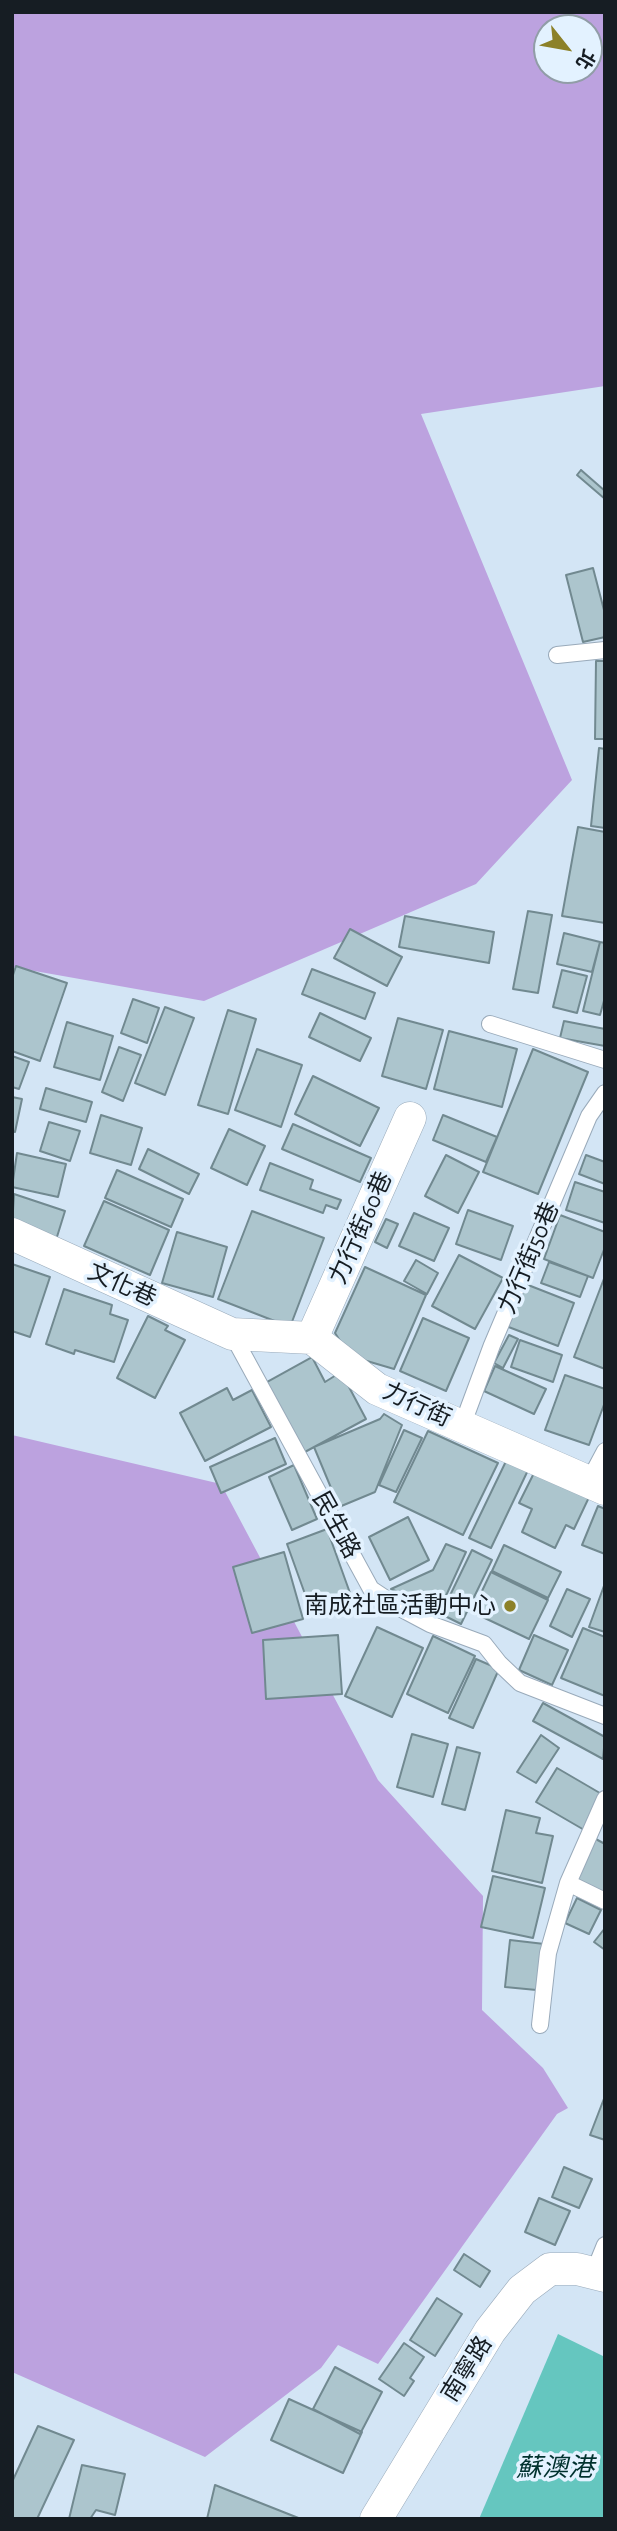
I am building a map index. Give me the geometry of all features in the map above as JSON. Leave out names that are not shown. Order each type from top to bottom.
[{"type":"street","name":"力行街60巷","points":[[312,1338],[410,1118]]},
{"type":"street","name":"文化巷","points":[[12,1234],[232,1334]]},
{"type":"street","points":[[232,1334],[312,1338]]},
{"type":"street","name":"力行街","points":[[312,1338],[377,1389],[597,1485]]},
{"type":"street","name":"南寧路","points":[[376,2519],[490,2331],[522,2290],[550,2269],[577,2269],[601,2264]]},
{"type":"lane","points":[[557,655],[605,650]]},
{"type":"lane","points":[[490,1024],[605,1060]]},
{"type":"lane","name":"力行街50巷","points":[[462,1426],[492,1345],[589,1116],[605,1093]]},
{"type":"lane","name":"民生路","points":[[232,1334],[371,1588],[398,1607],[430,1624],[484,1644],[520,1683],[605,1716]]},
{"type":"lane","points":[[597,1485],[605,1451]]},
{"type":"lane","points":[[540,2025],[548,1953],[568,1883],[605,1799]]},
{"type":"lane","points":[[568,1883],[605,1901]]},
{"type":"shaded area","points":[[12,12],[605,12],[605,386],[421,414],[572,780],[476,884],[204,1001],[12,967]]},
{"type":"shaded area","points":[[12,1435],[221,1484],[378,1780],[483,1896],[482,2010],[543,2068],[568,2108],[557,2114],[378,2364],[338,2345],[321,2368],[205,2457],[12,2372]]},
{"type":"water","name":"蘇澳港","points":[[558,2334],[605,2357],[605,2519],[479,2519]]},
{"type":"building","points":[[581,470],[605,491],[605,499],[577,475]]},
{"type":"building","points":[[593,568],[605,614],[605,637],[583,642],[566,575]]},
{"type":"building","points":[[596,661],[605,661],[605,739],[595,739]]},
{"type":"building","points":[[599,748],[605,749],[605,828],[591,826]]},
{"type":"building","points":[[578,827],[605,832],[605,923],[562,916]]},
{"type":"building","points":[[528,911],[552,915],[538,993],[513,989]]},
{"type":"building","points":[[405,916],[494,932],[489,963],[399,947]]},
{"type":"building","points":[[350,929],[402,957],[387,986],[334,958]]},
{"type":"building","points":[[564,933],[600,942],[592,972],[557,964]]},
{"type":"building","points":[[600,942],[605,943],[605,997],[600,1015],[583,1011]]},
{"type":"building","points":[[16,966],[67,983],[40,1061],[12,1051],[12,978]]},
{"type":"building","points":[[312,969],[375,993],[365,1019],[302,994]]},
{"type":"building","points":[[562,970],[587,976],[577,1013],[553,1007]]},
{"type":"building","points":[[133,999],[159,1008],[147,1043],[121,1033]]},
{"type":"building","points":[[165,1007],[194,1018],[165,1095],[135,1083]]},
{"type":"building","points":[[228,1010],[256,1019],[228,1114],[198,1105]]},
{"type":"building","points":[[320,1013],[371,1038],[360,1061],[309,1037]]},
{"type":"building","points":[[398,1018],[443,1030],[426,1089],[382,1076]]},
{"type":"building","points":[[564,1021],[605,1029],[605,1046],[560,1038]]},
{"type":"building","points":[[67,1022],[113,1036],[100,1080],[54,1067]]},
{"type":"building","points":[[449,1031],[517,1049],[502,1107],[434,1089]]},
{"type":"building","points":[[119,1047],[141,1055],[123,1101],[102,1092]]},
{"type":"building","points":[[257,1049],[302,1065],[281,1127],[235,1110]]},
{"type":"building","points":[[533,1049],[588,1072],[538,1194],[483,1172]]},
{"type":"building","points":[[12,1056],[29,1062],[19,1089],[12,1087]]},
{"type":"building","points":[[313,1076],[379,1108],[360,1146],[295,1114]]},
{"type":"building","points":[[46,1088],[92,1102],[86,1122],[40,1109]]},
{"type":"building","points":[[12,1097],[22,1099],[15,1132],[12,1131]]},
{"type":"building","points":[[101,1115],[142,1128],[131,1165],[90,1153]]},
{"type":"building","points":[[443,1115],[497,1137],[486,1162],[433,1140]]},
{"type":"building","points":[[49,1122],[80,1131],[70,1161],[40,1151]]},
{"type":"building","points":[[293,1124],[371,1158],[360,1182],[282,1149]]},
{"type":"building","points":[[229,1129],[265,1146],[247,1185],[211,1168]]},
{"type":"building","points":[[148,1149],[199,1174],[189,1194],[139,1169]]},
{"type":"building","points":[[17,1153],[66,1164],[58,1197],[12,1187]]},
{"type":"building","points":[[446,1155],[479,1172],[458,1213],[425,1196]]},
{"type":"building","points":[[586,1155],[605,1162],[605,1184],[579,1174]]},
{"type":"building","points":[[270,1163],[313,1180],[310,1189],[341,1200],[337,1209],[326,1205],[323,1213],[260,1190]]},
{"type":"building","points":[[117,1170],[183,1199],[171,1227],[105,1198]]},
{"type":"building","points":[[575,1182],[605,1192],[605,1223],[566,1210]]},
{"type":"building","points":[[14,1194],[65,1211],[56,1240],[12,1227]]},
{"type":"building","points":[[104,1201],[169,1230],[150,1275],[84,1246]]},
{"type":"building","points":[[468,1210],[513,1226],[501,1260],[456,1244]]},
{"type":"building","points":[[252,1211],[324,1238],[290,1327],[218,1299]]},
{"type":"building","points":[[414,1213],[449,1228],[434,1261],[399,1246]]},
{"type":"building","points":[[560,1215],[605,1232],[605,1247],[593,1278],[544,1259]]},
{"type":"building","points":[[386,1219],[398,1224],[387,1248],[375,1242]]},
{"type":"building","points":[[177,1232],[227,1247],[213,1297],[162,1283]]},
{"type":"building","points":[[459,1255],[503,1278],[475,1329],[432,1306]]},
{"type":"building","points":[[416,1260],[438,1273],[427,1294],[404,1281]]},
{"type":"building","points":[[549,1262],[588,1276],[580,1297],[541,1283]]},
{"type":"building","points":[[12,1264],[50,1277],[30,1337],[12,1331]]},
{"type":"building","points":[[365,1267],[426,1295],[394,1369],[350,1356],[335,1333]]},
{"type":"building","points":[[605,1276],[605,1369],[574,1357]]},
{"type":"building","points":[[523,1283],[574,1303],[558,1346],[506,1326]]},
{"type":"building","points":[[64,1289],[112,1305],[110,1314],[128,1320],[114,1362],[75,1350],[74,1354],[46,1344]]},
{"type":"building","points":[[148,1316],[168,1326],[165,1330],[185,1340],[155,1398],[117,1378]]},
{"type":"building","points":[[423,1318],[469,1338],[446,1391],[400,1371]]},
{"type":"building","points":[[509,1335],[518,1339],[503,1368],[494,1363]]},
{"type":"building","points":[[520,1340],[562,1355],[553,1382],[511,1367]]},
{"type":"building","points":[[312,1357],[325,1382],[341,1372],[366,1419],[303,1453],[265,1383]]},
{"type":"building","points":[[495,1366],[546,1389],[534,1414],[484,1391]]},
{"type":"building","points":[[565,1375],[605,1389],[605,1402],[589,1445],[545,1430]]},
{"type":"building","points":[[227,1388],[233,1400],[252,1390],[271,1427],[205,1461],[180,1413]]},
{"type":"building","points":[[384,1414],[402,1425],[375,1492],[339,1507],[314,1447],[380,1419]]},
{"type":"building","points":[[404,1430],[422,1438],[396,1492],[379,1485]]},
{"type":"building","points":[[428,1431],[498,1463],[463,1535],[394,1502]]},
{"type":"building","points":[[275,1438],[286,1464],[221,1493],[210,1467]]},
{"type":"building","points":[[509,1455],[530,1466],[491,1548],[469,1538]]},
{"type":"building","points":[[294,1465],[317,1519],[292,1530],[269,1477]]},
{"type":"building","points":[[537,1467],[591,1493],[574,1529],[566,1525],[555,1548],[522,1532],[532,1509],[519,1503]]},
{"type":"building","points":[[598,1506],[605,1509],[605,1554],[582,1545]]},
{"type":"building","points":[[408,1517],[429,1560],[390,1580],[369,1537]]},
{"type":"building","points":[[327,1529],[350,1593],[310,1608],[287,1544]]},
{"type":"building","points":[[446,1544],[466,1552],[439,1611],[391,1589],[433,1570]]},
{"type":"building","points":[[504,1545],[561,1572],[548,1598],[492,1571]]},
{"type":"building","points":[[472,1550],[492,1560],[461,1624],[441,1614]]},
{"type":"building","points":[[284,1552],[303,1619],[252,1633],[233,1567]]},
{"type":"building","name":"南成社區活動中心","points":[[491,1572],[548,1600],[529,1639],[472,1612]]},
{"type":"building","points":[[605,1583],[605,1632],[589,1627]]},
{"type":"building","points":[[567,1589],[590,1599],[572,1637],[550,1626]]},
{"type":"building","points":[[377,1627],[423,1648],[392,1717],[345,1696]]},
{"type":"building","points":[[583,1628],[605,1637],[605,1696],[561,1678]]},
{"type":"building","points":[[338,1635],[342,1694],[266,1699],[263,1640]]},
{"type":"building","points":[[534,1635],[568,1650],[552,1685],[519,1670]]},
{"type":"building","points":[[433,1636],[475,1656],[448,1713],[407,1694]]},
{"type":"building","points":[[476,1659],[499,1669],[473,1728],[449,1718]]},
{"type":"building","points":[[543,1703],[605,1737],[603,1759],[533,1721]]},
{"type":"building","points":[[412,1734],[448,1744],[433,1797],[397,1787]]},
{"type":"building","points":[[541,1735],[559,1748],[536,1783],[517,1772]]},
{"type":"building","points":[[457,1747],[480,1753],[465,1810],[442,1804]]},
{"type":"building","points":[[557,1768],[605,1796],[586,1831],[536,1802]]},
{"type":"building","points":[[506,1810],[540,1818],[536,1833],[553,1836],[542,1883],[492,1871]]},
{"type":"building","points":[[592,1837],[605,1844],[605,1893],[571,1878]]},
{"type":"building","points":[[493,1876],[545,1888],[533,1938],[481,1927]]},
{"type":"building","points":[[577,1898],[601,1910],[589,1934],[565,1923]]},
{"type":"building","points":[[605,1928],[605,1950],[594,1942]]},
{"type":"building","points":[[510,1940],[553,1945],[547,1991],[505,1987]]},
{"type":"building","points":[[605,2096],[605,2140],[590,2135]]},
{"type":"building","points":[[564,2167],[592,2179],[579,2208],[552,2197]]},
{"type":"building","points":[[539,2198],[570,2211],[555,2245],[525,2232]]},
{"type":"building","points":[[464,2254],[490,2271],[480,2287],[454,2270]]},
{"type":"building","points":[[437,2298],[462,2314],[435,2356],[410,2340]]},
{"type":"building","points":[[404,2343],[424,2357],[410,2378],[414,2381],[404,2396],[379,2379]]},
{"type":"building","points":[[335,2367],[382,2392],[360,2434],[313,2409]]},
{"type":"building","points":[[289,2399],[362,2432],[343,2473],[271,2440]]},
{"type":"building","points":[[38,2426],[74,2440],[37,2519],[12,2519],[12,2482]]},
{"type":"building","points":[[82,2465],[125,2474],[115,2515],[96,2510],[90,2519],[69,2519]]},
{"type":"building","points":[[215,2485],[301,2519],[207,2519]]},
{"type":"place","name":"南成社區活動中心","points":[[510,1606]]}]
